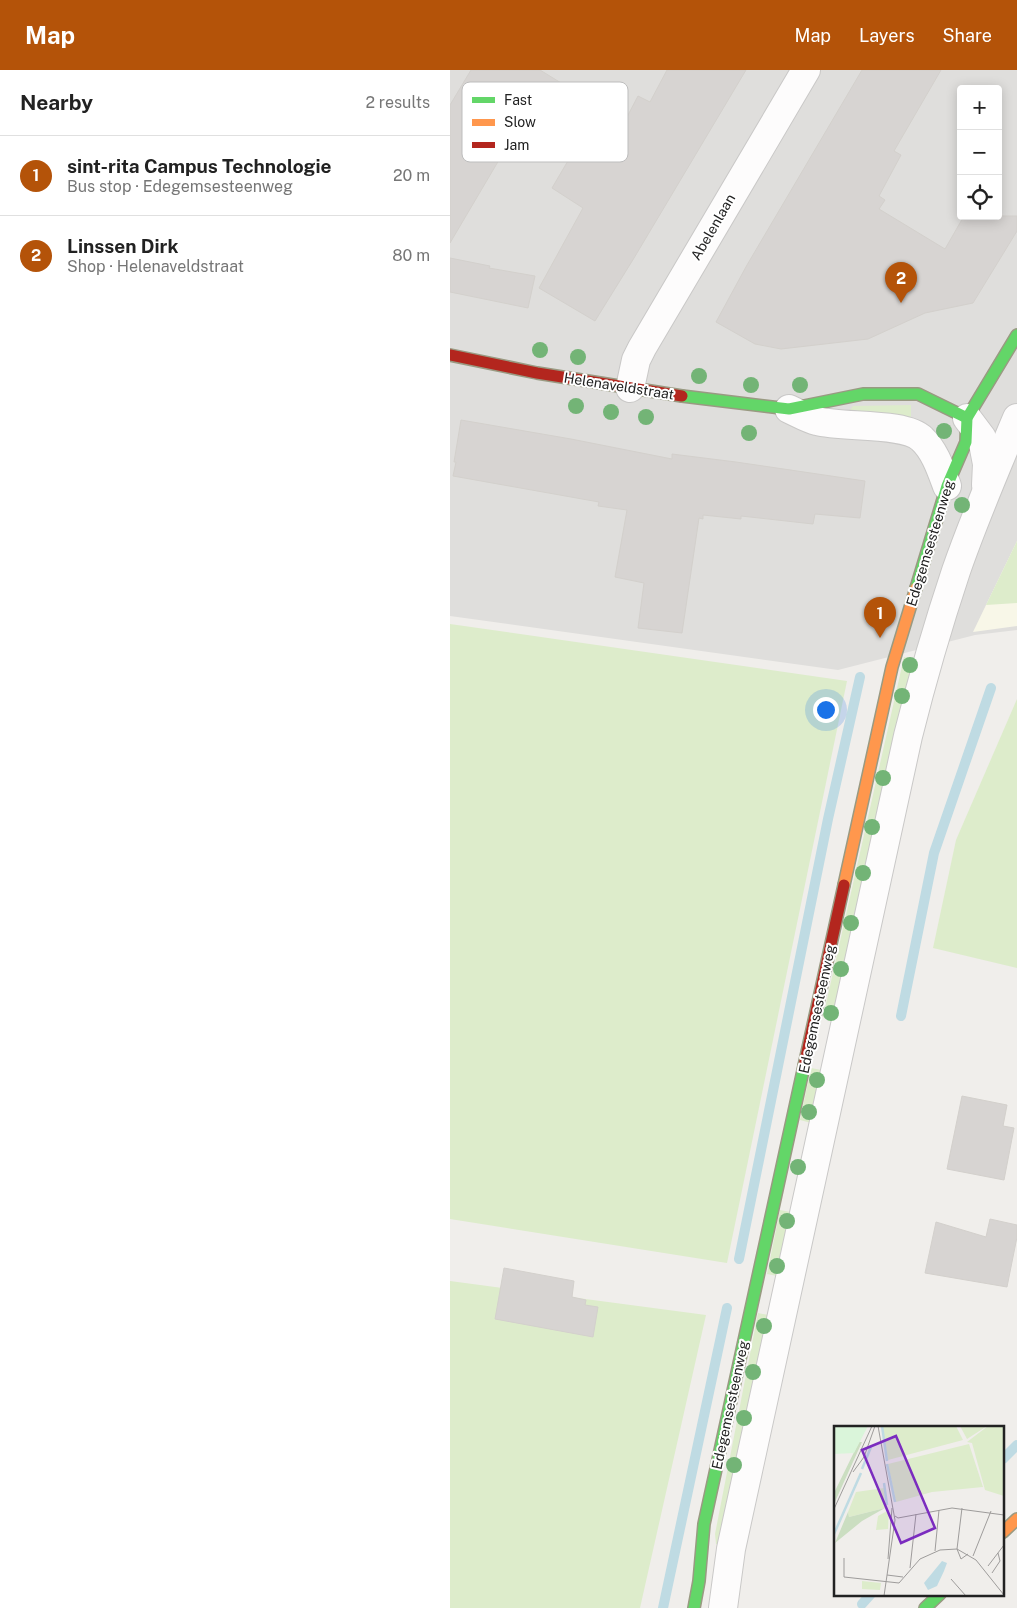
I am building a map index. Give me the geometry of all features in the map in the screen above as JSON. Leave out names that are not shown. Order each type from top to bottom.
[{"type":"main road","name":"Edegemsesteenweg","points":[[694,1608],[699,1581],[706,1514],[892,667],[947,486],[966,442],[968,418],[1017,335]]},
{"type":"main road","name":"Helenaveldstraat","points":[[450,355],[537,373],[630,388],[714,401],[789,409],[863,394],[918,394],[968,418]]},
{"type":"main road","points":[[1004,1531],[1017,1519]]},
{"type":"main road","points":[[925,1608],[938,1596]]},
{"type":"street","name":"Abelenlaan","points":[[630,388],[636,360],[642,348],[806,70]]},
{"type":"street","name":"Helenaveldstraat","points":[[789,409],[817,421],[894,429],[916,434],[926,443],[937,460],[947,486]]},
{"type":"street","points":[[968,418],[982,438],[987,464],[985,493]]},
{"type":"street","points":[[723,1608],[733,1539],[906,746],[923,676],[957,570],[985,493],[1017,418]]},
{"type":"street","points":[[908,614],[941,620]]},
{"type":"shaded area","points":[[450,70],[1017,70],[1017,630],[975,635],[838,670],[450,616]]},
{"type":"shaded area","points":[[1017,541],[1017,626],[973,632],[986,605]]},
{"type":"green space","points":[[911,405],[911,424],[850,414],[849,411],[853,406]]},
{"type":"green space","points":[[1017,541],[1017,603],[986,605]]},
{"type":"green space","points":[[450,624],[847,681],[727,1263],[450,1219]]},
{"type":"green space","points":[[904,657],[918,661],[838,1021],[823,1017]]},
{"type":"green space","points":[[1017,699],[1017,968],[933,948],[956,840]]},
{"type":"green space","points":[[811,1068],[827,1071],[815,1124],[800,1120]]},
{"type":"green space","points":[[780,1210],[796,1213],[782,1277],[767,1274]]},
{"type":"green space","points":[[450,1281],[706,1315],[640,1608],[450,1608]]},
{"type":"green space","points":[[758,1313],[774,1316],[724,1546],[716,1544],[715,1534]]},
{"type":"building","points":[[471,70],[540,70],[560,82],[464,82]]},
{"type":"building","points":[[667,70],[746,70],[595,321],[539,288],[583,208],[552,188],[567,162],[628,162],[628,115],[638,96],[650,102]]},
{"type":"building","points":[[862,70],[941,70],[894,151],[901,155],[879,196],[885,200],[879,209],[945,249],[962,220],[1002,220],[1002,216],[1017,216],[1017,231],[973,303],[925,313],[868,339],[781,349],[755,344],[716,322],[747,265]]},
{"type":"building","points":[[462,85],[462,162],[498,162],[450,243],[450,105]]},
{"type":"building","points":[[450,258],[490,266],[489,268],[535,276],[528,308],[450,292]]},
{"type":"building","points":[[461,420],[672,459],[672,454],[865,481],[860,518],[815,514],[813,524],[741,516],[741,519],[703,515],[703,519],[699,518],[682,633],[638,628],[644,583],[615,577],[627,510],[598,506],[599,502],[453,476]]},
{"type":"building","points":[[962,1096],[1007,1105],[1003,1126],[1014,1128],[1004,1180],[947,1169]]},
{"type":"building","points":[[990,1219],[1017,1225],[1017,1237],[1007,1287],[925,1273],[936,1222],[986,1237]]},
{"type":"building","points":[[504,1268],[574,1281],[572,1297],[586,1300],[585,1305],[598,1307],[593,1337],[495,1319]]},
{"type":"waterway","points":[[739,1259],[828,819],[860,677]]},
{"type":"waterway","points":[[901,1016],[934,853],[991,688]]},
{"type":"waterway","points":[[663,1608],[727,1308]]},
{"type":"waterway","points":[[1004,1458],[1017,1445]]},
{"type":"waterway","points":[[862,1604],[869,1596]]},
{"type":"traffic: fast","points":[[916,588],[947,486],[966,442],[967,418],[1017,335]]},
{"type":"traffic: fast","points":[[682,396],[789,409],[863,394],[918,394],[967,418]]},
{"type":"traffic: fast","points":[[694,1608],[699,1581],[704,1524],[804,1066]]},
{"type":"traffic: fast","points":[[925,1608],[938,1596]]},
{"type":"traffic: slow","points":[[844,885],[892,667],[916,588]]},
{"type":"traffic: slow","points":[[1004,1531],[1017,1519]]},
{"type":"traffic: jam","points":[[450,355],[537,373],[682,396]]},
{"type":"traffic: jam","points":[[804,1066],[844,885]]},
{"type":"place","name":"Linssen Dirk","points":[[901,303]]},
{"type":"place","name":"sint-rita Campus Technologie","points":[[880,638]]}]
